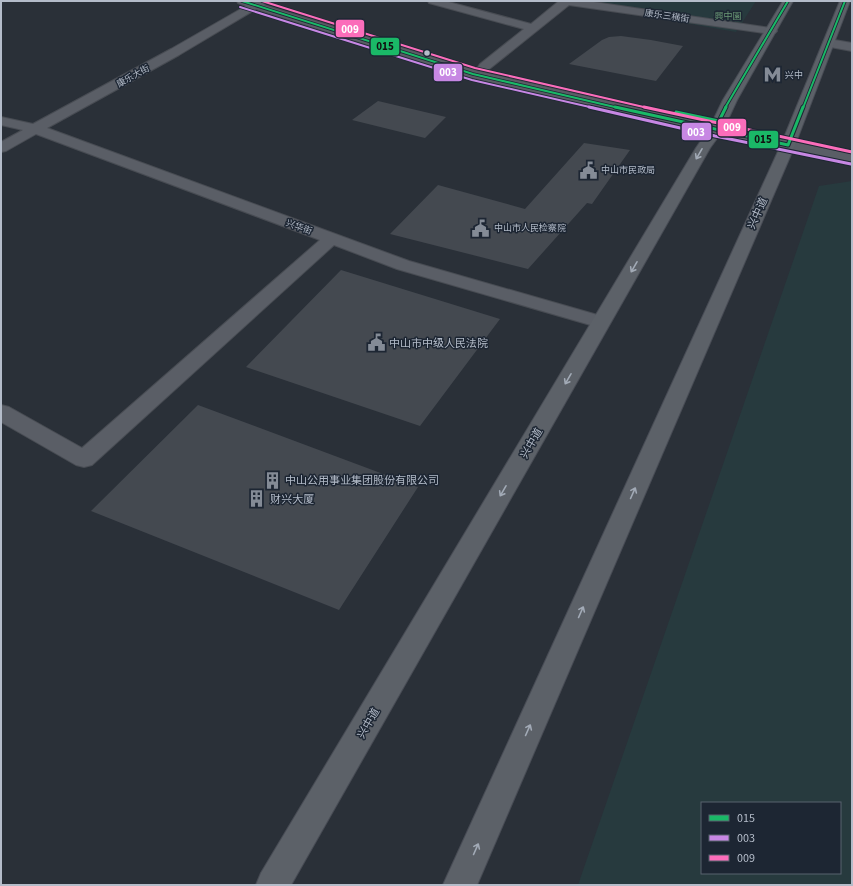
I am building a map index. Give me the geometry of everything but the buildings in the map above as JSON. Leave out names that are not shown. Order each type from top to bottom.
[{"type":"main road","name":"兴中道","points":[[273,885],[717,125],[733,93],[788,1]]},
{"type":"main road","name":"兴中道","points":[[460,885],[790,140],[846,1]]},
{"type":"street","points":[[242,1],[262,2],[484,67],[717,125]]},
{"type":"street","points":[[433,1],[533,28]]},
{"type":"street","points":[[484,67],[565,1]]},
{"type":"street","name":"康乐三横街","points":[[565,1],[627,6],[771,31]]},
{"type":"street","points":[[262,2],[473,74],[564,96],[790,140],[852,150]]},
{"type":"street","name":"康乐大街","points":[[1,148],[175,52],[229,19],[262,2]]},
{"type":"street","points":[[829,43],[852,47]]},
{"type":"street","name":"兴华街","points":[[1,121],[35,129],[403,265],[601,322]]},
{"type":"street","points":[[790,140],[852,158]]},
{"type":"street","points":[[1,412],[84,460],[331,239]]},
{"type":"green space","name":"興中園","points":[[561,1],[756,1],[736,32]]},
{"type":"green space","points":[[852,181],[852,885],[578,885],[819,186]]},
{"type":"transit line","name":"015","points":[[242,1],[473,74],[564,96],[788,145],[845,1]]},
{"type":"transit line","name":"009","points":[[262,1],[475,68],[717,124],[852,152]]},
{"type":"transit line","name":"015","points":[[676,112],[719,121],[733,93],[788,1]]},
{"type":"transit line","name":"003","points":[[240,7],[472,80],[715,136],[851,164]]},
{"type":"place","name":"兴中","points":[[772,75]]},
{"type":"place","name":"中山市民政局","points":[[588,170]]},
{"type":"place","name":"中山市人民检察院","points":[[481,228]]},
{"type":"place","name":"中山市中级人民法院","points":[[376,343]]},
{"type":"place","name":"中山公用事业集团股份有限公司","points":[[272,480]]},
{"type":"place","name":"财兴大厦","points":[[257,499]]}]
